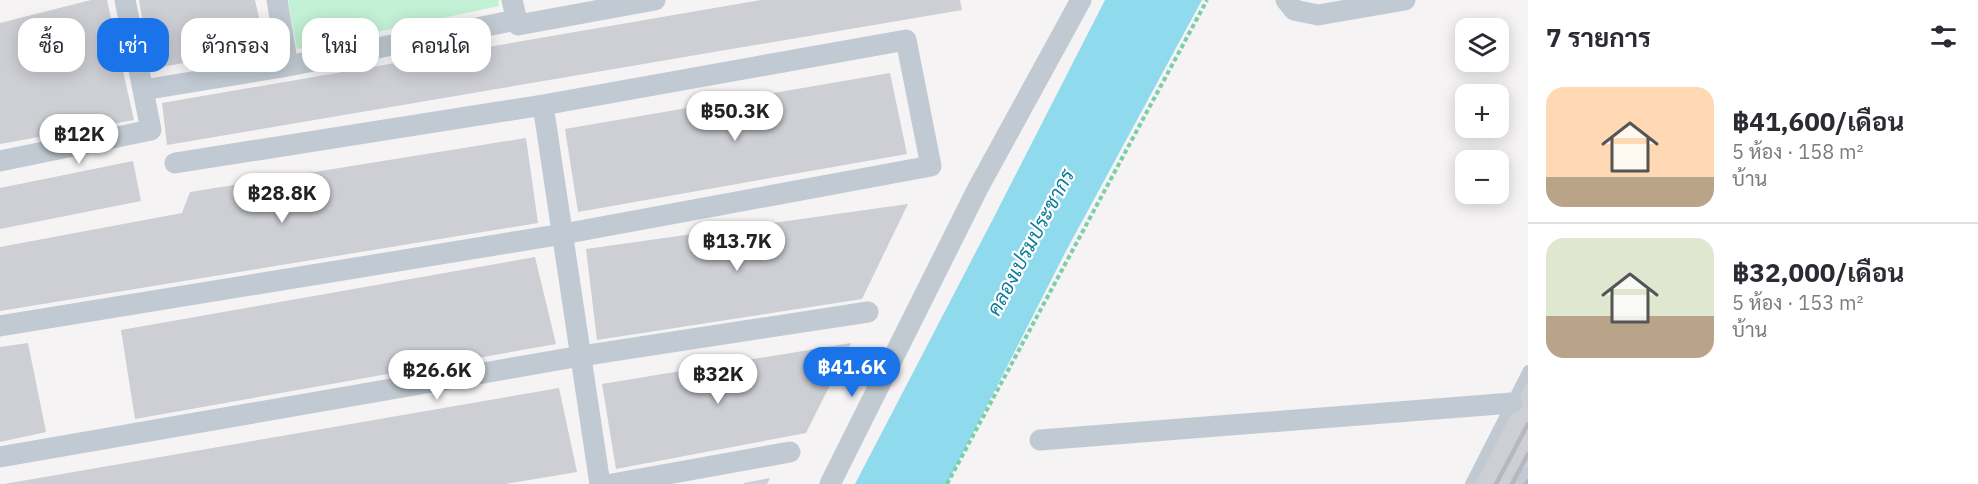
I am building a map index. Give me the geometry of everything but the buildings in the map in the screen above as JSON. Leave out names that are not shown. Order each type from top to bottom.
[{"type":"street","points":[[0,161],[151,130],[125,0]]},
{"type":"street","points":[[277,0],[280,18]]},
{"type":"street","points":[[290,66],[514,10],[518,25],[656,0]]},
{"type":"street","points":[[830,484],[978,188],[1081,0]]},
{"type":"street","points":[[1286,0],[1294,10],[1318,15],[1405,0]]},
{"type":"street","points":[[0,326],[563,234],[931,166],[906,40],[543,105],[175,163]]},
{"type":"street","points":[[143,90],[252,72]]},
{"type":"street","points":[[543,105],[600,484]]},
{"type":"street","points":[[0,457],[581,356],[868,312]]},
{"type":"street","points":[[1040,440],[1512,403]]},
{"type":"street","points":[[612,484],[790,452]]},
{"type":"lane","points":[[1470,484],[1528,370]]},
{"type":"path","points":[[948,484],[1207,0]]},
{"type":"green space","points":[[288,0],[498,0],[499,6],[443,18],[391,18],[391,29],[379,32],[379,18],[302,18],[302,48],[297,49]]},
{"type":"water","name":"คลองเปรมประชากร","points":[[1105,0],[1202,0],[1066,251],[947,484],[855,484],[994,217]]},
{"type":"railway","points":[[1496,484],[1528,424]]},
{"type":"railway","points":[[1512,484],[1528,454]]}]
